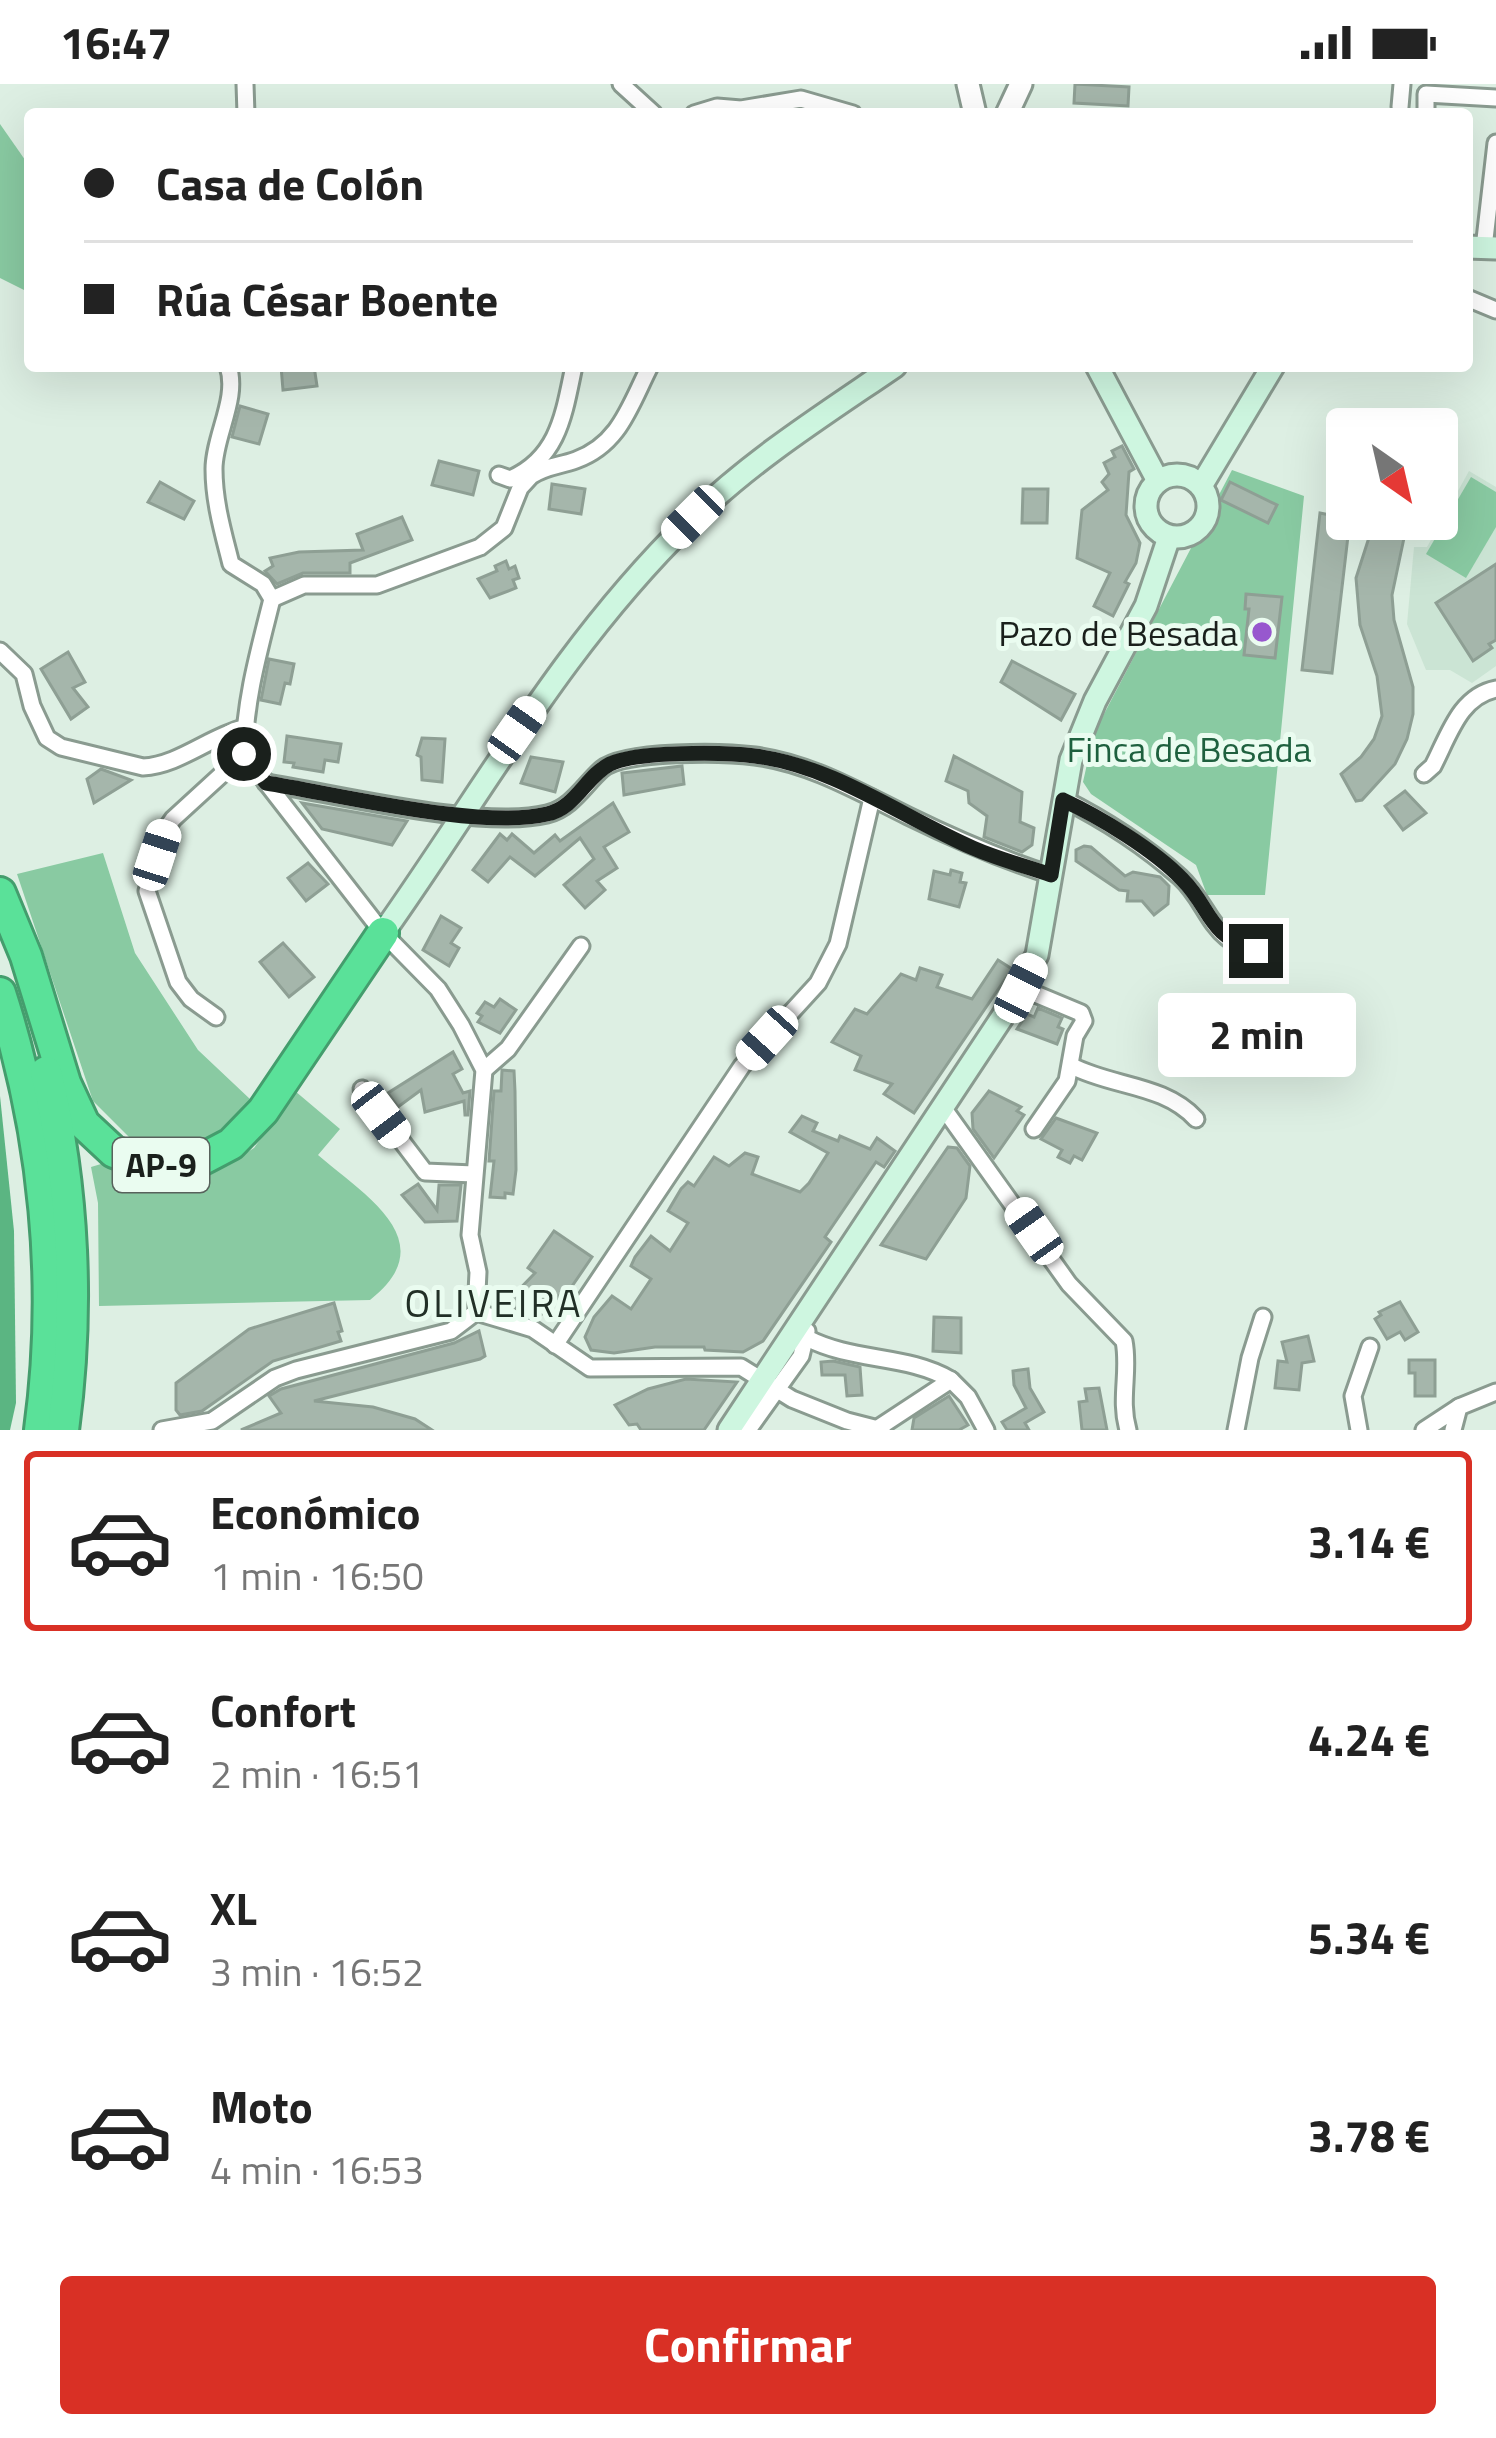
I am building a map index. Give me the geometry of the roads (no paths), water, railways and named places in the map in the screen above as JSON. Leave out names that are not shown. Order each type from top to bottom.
[{"type":"highway","name":"AP-9","points":[[0,892],[26,956],[65,1083],[84,1124],[115,1152],[150,1165],[193,1164],[231,1144],[262,1111],[383,933]]},
{"type":"highway","name":"AP-9","points":[[0,922],[36,1031],[63,1163],[71,1277],[63,1430]]},
{"type":"highway","points":[[0,993],[20,1060],[41,1167],[48,1332],[40,1430]]},
{"type":"main road","points":[[383,933],[560,670],[658,553],[761,461],[887,372]]},
{"type":"main road","points":[[1100,372],[1158,481]]},
{"type":"main road","points":[[1201,485],[1269,372]]},
{"type":"main road","points":[[1185,476],[1201,485],[1209,505],[1203,525],[1188,536],[1169,537],[1152,526],[1146,498],[1158,481],[1185,476]]},
{"type":"main road","points":[[729,1430],[771,1385],[806,1314],[1021,988],[1037,955],[1063,800],[1082,730],[1146,606],[1169,537]]},
{"type":"street","points":[[621,84],[645,108]]},
{"type":"street","points":[[1400,107],[1402,84]]},
{"type":"street","points":[[1426,89],[1496,98]]},
{"type":"street","points":[[752,108],[801,99],[832,108]]},
{"type":"street","points":[[1482,248],[1496,142]]},
{"type":"street","points":[[162,1430],[213,1426],[275,1378],[451,1331],[476,1312],[478,1272],[470,1235],[484,1070],[438,989],[383,933],[244,754],[253,662],[266,635],[272,599],[263,584],[231,564],[217,511],[214,469],[217,437],[232,386],[229,372]]},
{"type":"street","points":[[499,475],[509,479],[525,472],[558,437],[573,372]]},
{"type":"street","points":[[272,599],[304,584],[377,585],[400,579],[494,539],[531,476],[607,445],[647,372]]},
{"type":"street","points":[[0,651],[24,674],[39,724],[47,738],[61,747],[143,767],[157,766],[217,735],[244,728]]},
{"type":"street","points":[[1424,774],[1468,701],[1496,689]]},
{"type":"street","points":[[216,1017],[191,999],[178,982],[147,891],[164,832],[173,819],[244,754]]},
{"type":"street","points":[[266,783],[506,818],[550,814],[578,796],[606,766],[687,754],[756,756],[802,767],[976,849],[1051,875]]},
{"type":"street","points":[[555,1345],[742,1066],[818,983],[838,944],[872,798]]},
{"type":"street","points":[[1063,800],[1186,882],[1207,918],[1229,938],[1241,946],[1269,951]]},
{"type":"street","points":[[484,1070],[508,1049],[581,946]]},
{"type":"street","points":[[1021,988],[1081,1013],[1084,1021],[1071,1052],[1072,1066],[1034,1129]]},
{"type":"street","points":[[1072,1066],[1174,1101],[1196,1119]]},
{"type":"street","points":[[362,1089],[425,1172],[475,1174]]},
{"type":"street","points":[[942,1106],[1069,1284],[1124,1341],[1121,1398],[1128,1430]]},
{"type":"street","points":[[476,1312],[533,1329],[590,1368],[741,1367],[834,1416],[880,1429],[951,1380]]},
{"type":"street","points":[[748,1430],[771,1385],[807,1338],[806,1314]]},
{"type":"street","points":[[1237,1430],[1263,1317]]},
{"type":"street","points":[[807,1338],[831,1351],[930,1367],[968,1397],[986,1430]]},
{"type":"street","points":[[1359,1430],[1353,1396],[1370,1347]]},
{"type":"street","points":[[1424,1430],[1459,1406],[1496,1392]]},
{"type":"street","points":[[1453,1430],[1459,1406]]},
{"type":"place","name":"Pazo de Besada","points":[[1262,632]]},
{"type":"district","name":"OLIVEIRA","points":[[494,1302]]},
{"type":"park label","name":"Finca de Besada","points":[[1189,748]]}]
